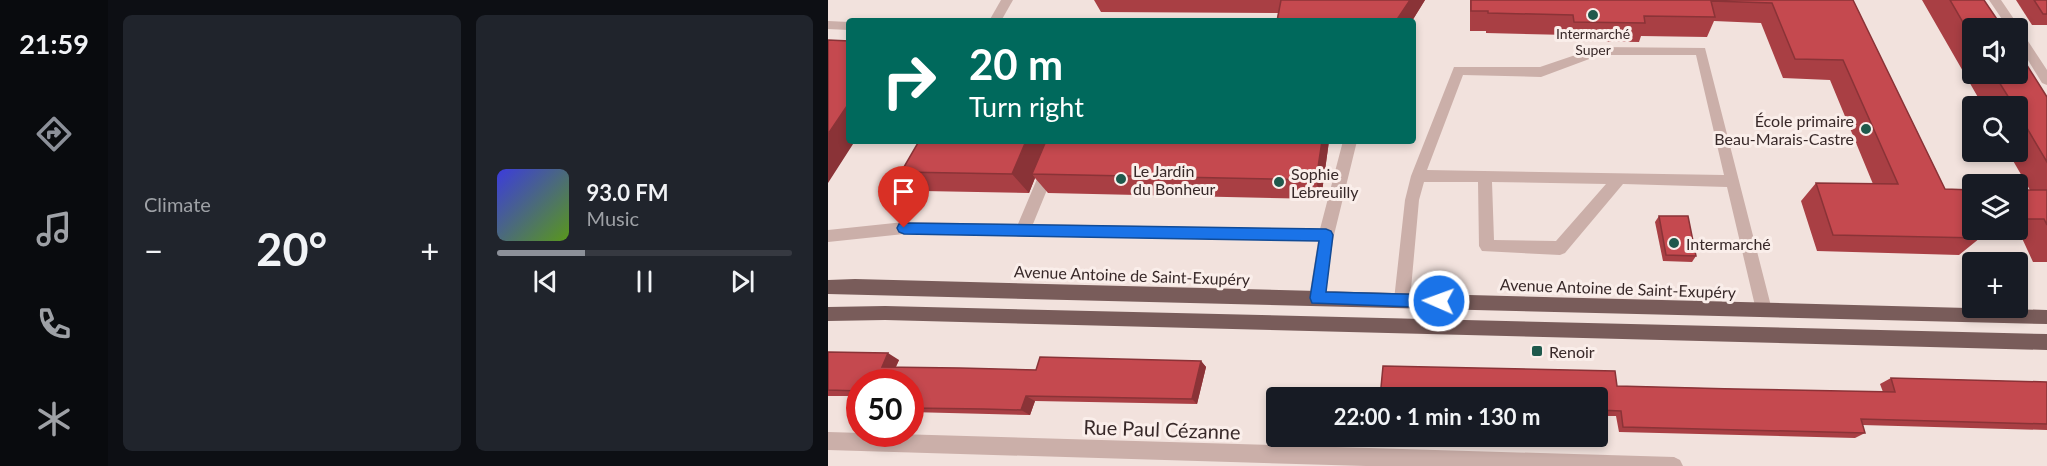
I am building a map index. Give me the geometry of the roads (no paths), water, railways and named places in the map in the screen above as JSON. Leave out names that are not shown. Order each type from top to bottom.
[{"type":"main road","name":"Avenue Antoine de Saint-Exupéry","points":[[828,287],[2047,317]]},
{"type":"main road","points":[[828,314],[885,313],[2047,342]]},
{"type":"street","points":[[998,18],[1007,0]]},
{"type":"street","points":[[1995,0],[2007,18]]},
{"type":"street","points":[[828,25],[846,26]]},
{"type":"street","points":[[2028,50],[2047,80]]},
{"type":"street","points":[[1402,300],[1412,200],[1418,176],[1458,70],[1541,72],[1599,51],[1701,51],[1764,310]]},
{"type":"street","points":[[1023,230],[1059,144]]},
{"type":"street","points":[[1317,298],[1326,235],[1349,144]]},
{"type":"street","points":[[1418,176],[1733,181]]},
{"type":"street","points":[[1485,177],[1487,246],[1560,248],[1619,178]]},
{"type":"street","points":[[828,236],[904,228],[1326,235]]},
{"type":"street","name":"Rue Paul Cézanne","points":[[828,441],[1285,460],[1674,466]]},
{"type":"place","name":"Intermarché Super","points":[[1593,15]]},
{"type":"place","name":"École primaire Beau-Marais-Castre","points":[[1866,129]]},
{"type":"place","name":"Le Jardin du Bonheur","points":[[1121,179]]},
{"type":"place","name":"Sophie Lebreuilly","points":[[1279,182]]},
{"type":"place","name":"Intermarché","points":[[1674,243]]},
{"type":"place","name":"Renoir","points":[[1537,351]]}]
